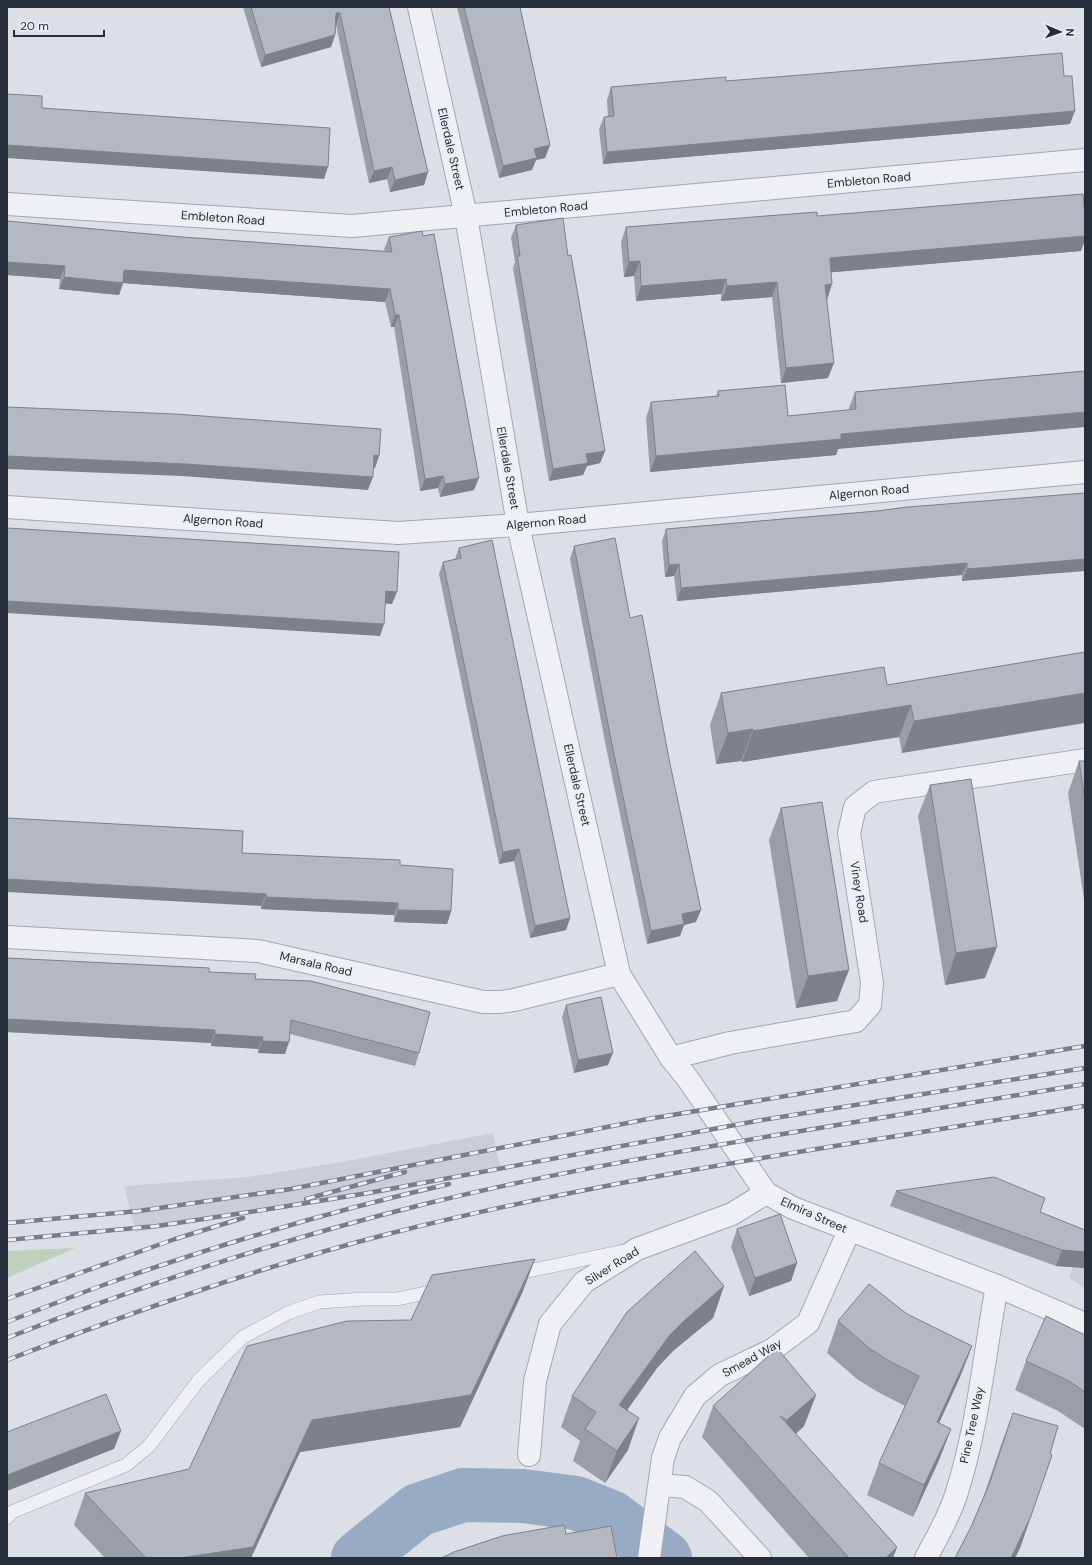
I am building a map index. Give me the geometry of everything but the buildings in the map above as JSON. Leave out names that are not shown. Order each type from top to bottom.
[{"type":"street","name":"Ellerdale Street","points":[[419,7],[466,216],[518,525],[619,974]]},
{"type":"street","name":"Embleton Road","points":[[7,204],[352,226],[1085,160]]},
{"type":"street","name":"Algernon Road","points":[[7,506],[398,533],[518,525],[1085,472]]},
{"type":"street","name":"Viney Road","points":[[671,1058],[730,1043],[856,1021],[870,1005],[872,983],[850,833],[855,807],[874,792],[1085,760]]},
{"type":"street","name":"Marsala Road","points":[[7,937],[258,951],[483,1002],[514,1000],[619,974]]},
{"type":"street","name":"Elmira Street","points":[[619,974],[671,1058],[688,1079],[766,1193],[793,1208],[849,1231],[997,1286],[1085,1324]]},
{"type":"street","name":"Silver Road","points":[[530,1456],[535,1381],[550,1324],[584,1282],[637,1249],[732,1214],[766,1193]]},
{"type":"street","name":"Smead Way","points":[[650,1551],[663,1458],[670,1438],[694,1396],[720,1375],[772,1350],[808,1324],[849,1231]]},
{"type":"street","name":"Pine Tree Way","points":[[926,1558],[944,1523],[956,1495],[960,1480],[980,1394],[988,1335],[997,1286]]},
{"type":"street","points":[[660,1486],[685,1487],[708,1501],[760,1558]]},
{"type":"lane","points":[[504,1276],[637,1249]]},
{"type":"lane","points":[[7,1518],[12,1512],[126,1465],[149,1446],[199,1380],[243,1337],[288,1313],[318,1302],[364,1299],[397,1299],[452,1287]]},
{"type":"shaded area","points":[[493,1133],[500,1168],[392,1192],[136,1232],[124,1186],[248,1177],[336,1163]]},
{"type":"shaded area","points":[[1085,1229],[1085,1288],[1069,1278]]},
{"type":"green space","points":[[75,1248],[7,1278],[7,1251]]},
{"type":"waterway","points":[[358,1558],[418,1510],[463,1495],[523,1496],[576,1503],[611,1517],[665,1558]]},
{"type":"railway","points":[[7,1223],[139,1211],[291,1189],[648,1119],[1085,1046]]},
{"type":"railway","points":[[7,1240],[157,1226],[269,1209],[368,1193],[762,1120],[1085,1068]]},
{"type":"railway","points":[[7,1338],[160,1282],[264,1248],[465,1194],[554,1175],[688,1150],[1085,1084]]},
{"type":"railway","points":[[7,1360],[196,1291],[340,1247],[474,1213],[735,1162],[1085,1106]]},
{"type":"railway","points":[[306,1199],[405,1172]]},
{"type":"railway","points":[[7,1322],[109,1283],[235,1241],[320,1216],[449,1184]]},
{"type":"railway","points":[[7,1299],[175,1239],[243,1218]]}]
